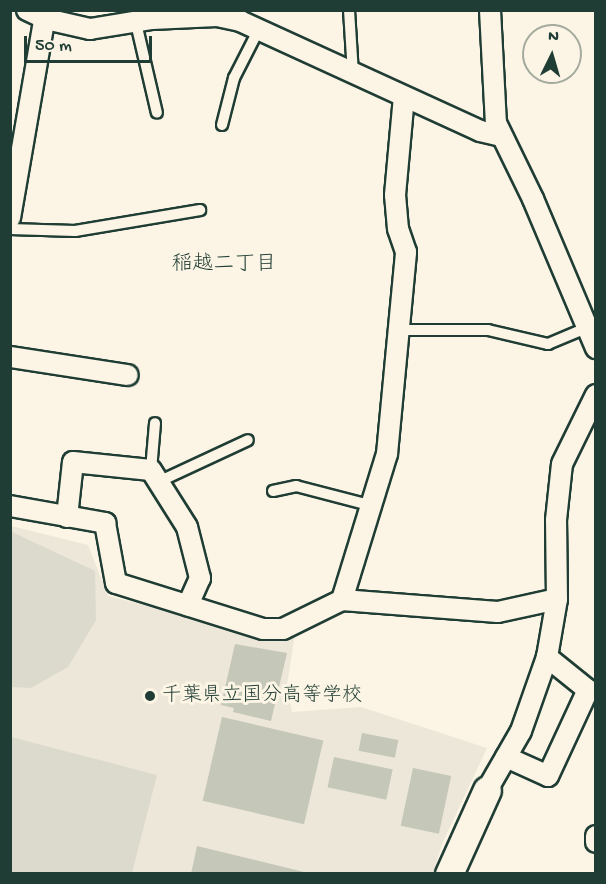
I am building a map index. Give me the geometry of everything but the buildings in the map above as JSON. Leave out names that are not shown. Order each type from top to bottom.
[{"type":"street","points":[[27,10],[90,29],[217,16],[260,29],[480,131],[501,136]]},
{"type":"street","points":[[490,10],[493,93],[501,136],[533,199],[596,348]]},
{"type":"street","points":[[10,218],[46,15]]},
{"type":"street","points":[[342,600],[373,506],[387,454],[406,252],[398,229],[395,195],[404,97]]},
{"type":"street","points":[[10,357],[129,375]]},
{"type":"street","points":[[449,873],[487,790],[521,731],[547,657],[557,599],[556,520],[562,464],[596,395]]},
{"type":"street","points":[[67,517],[73,462],[154,476],[187,527],[200,578],[188,605]]},
{"type":"street","points":[[10,506],[105,523],[116,583],[263,629],[283,628],[342,600],[498,612],[557,599]]},
{"type":"street","points":[[506,757],[548,776],[588,690],[547,657]]},
{"type":"street","points":[[596,836],[596,842]]},
{"type":"lane","points":[[349,10],[353,74]]},
{"type":"lane","points":[[136,23],[157,113]]},
{"type":"lane","points":[[222,125],[234,78],[260,29]]},
{"type":"lane","points":[[10,229],[75,231],[200,210]]},
{"type":"lane","points":[[400,330],[488,330],[548,344],[586,328]]},
{"type":"lane","points":[[155,423],[154,476],[248,440]]},
{"type":"lane","points":[[273,491],[296,486],[373,506]]},
{"type":"shaded area","name":"千葉県立国分高等学校","points":[[11,526],[88,545],[108,596],[235,628],[296,627],[287,685],[292,712],[361,707],[487,748],[442,844],[433,873],[11,874]]},
{"type":"shaded area","points":[[10,531],[95,571],[96,620],[68,667],[31,688],[11,687]]},
{"type":"shaded area","points":[[11,737],[157,775],[132,873],[11,873]]},
{"type":"place","name":"千葉県立国分高等学校","points":[[150,696]]},
{"type":"district","name":"稲越二丁目","points":[[224,266]]}]
